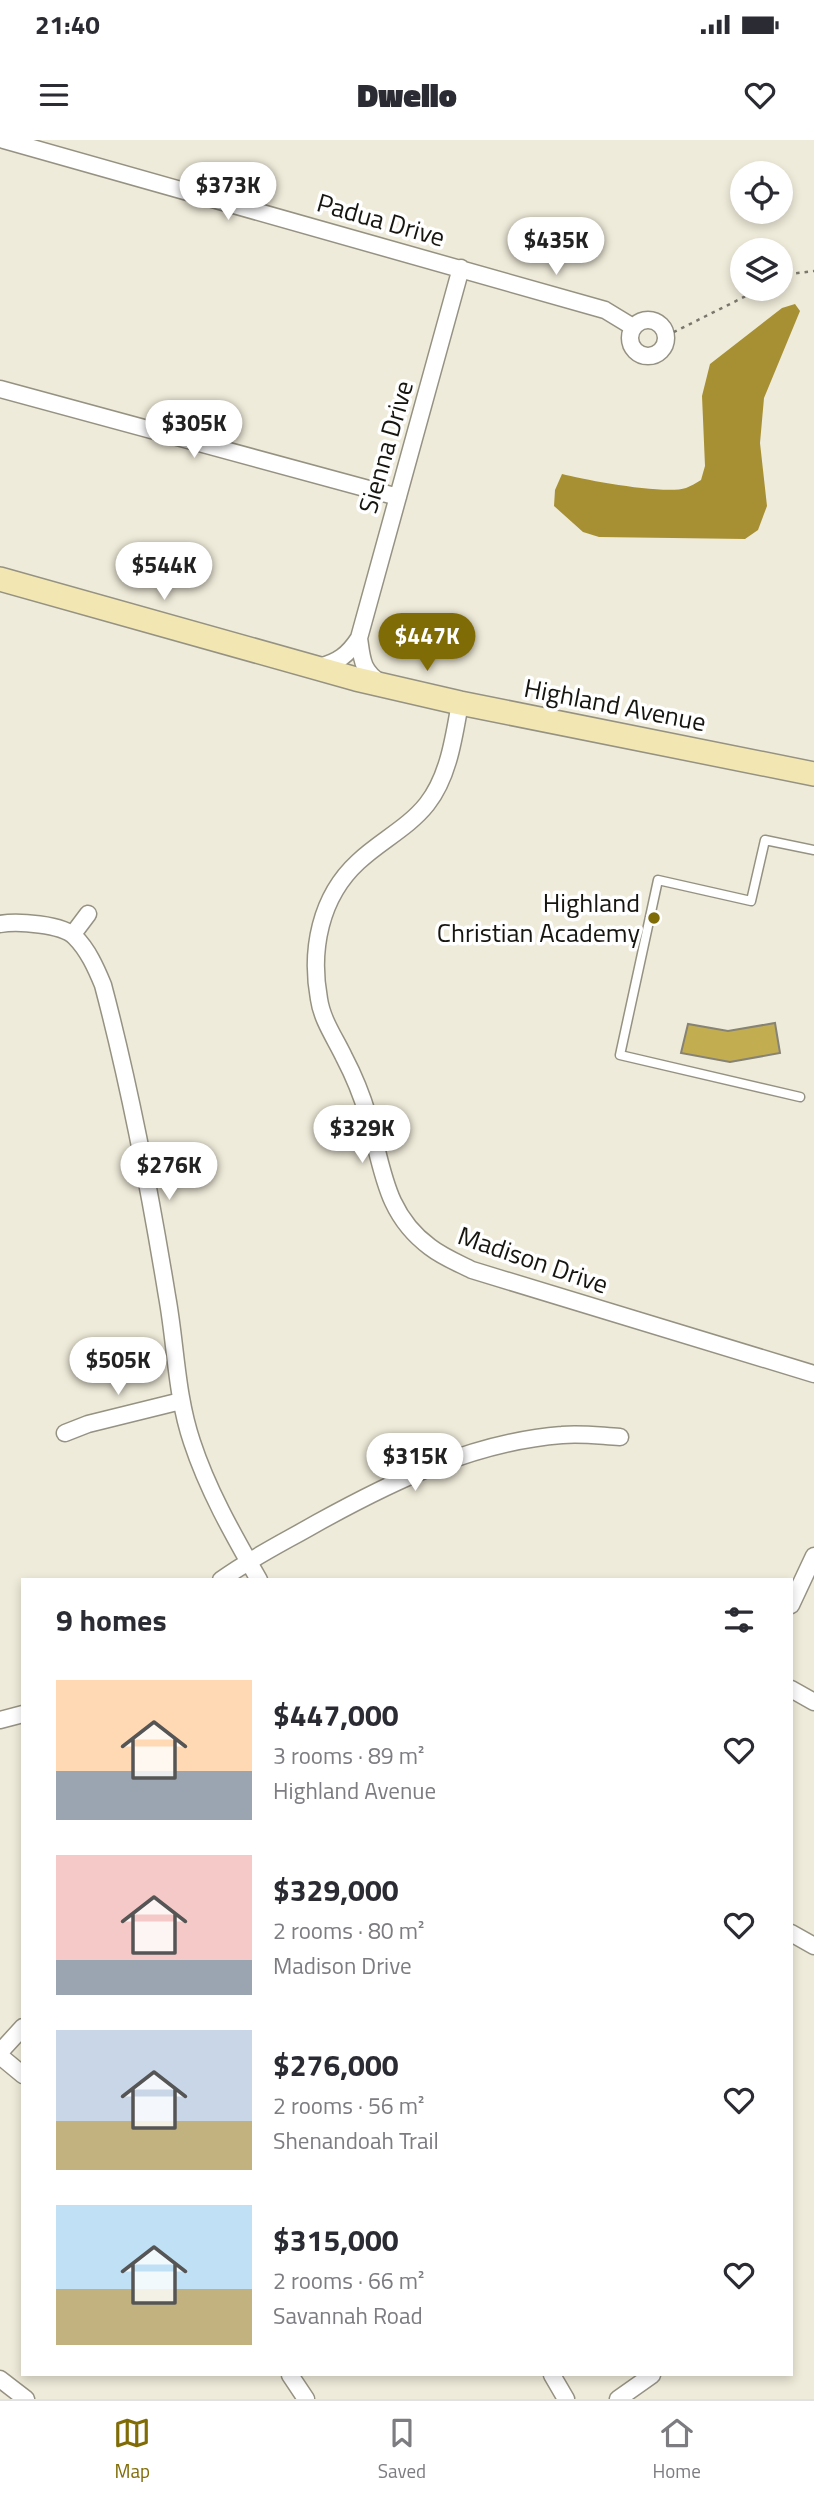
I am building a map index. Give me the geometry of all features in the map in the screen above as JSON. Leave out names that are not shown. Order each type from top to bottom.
[{"type":"main road","name":"Highland Avenue","points":[[0,579],[384,685],[460,703],[814,774]]},
{"type":"street","name":"Padua Drive","points":[[4,140],[605,310],[633,327]]},
{"type":"street","name":"Sienna Drive","points":[[359,638],[461,268]]},
{"type":"street","points":[[653,320],[663,327],[666,336],[662,350],[657,354],[645,356],[631,346],[629,334],[641,321],[653,320]]},
{"type":"street","points":[[0,389],[398,497]]},
{"type":"street","points":[[317,668],[335,663],[359,638]]},
{"type":"street","points":[[359,638],[365,668],[369,675],[384,685]]},
{"type":"street","name":"Madison Drive","points":[[460,703],[453,743],[439,784],[428,802],[348,873],[334,893],[318,931],[317,983],[321,1009],[366,1110],[384,1181],[394,1206],[406,1224],[430,1247],[472,1270],[814,1374]]},
{"type":"street","points":[[74,934],[88,914]]},
{"type":"street","points":[[0,924],[33,922],[74,934],[93,962],[109,1009],[156,1229],[181,1401],[206,1480],[258,1578]]},
{"type":"street","points":[[65,1433],[88,1424],[181,1401]]},
{"type":"street","points":[[223,1578],[248,1561],[382,1487],[469,1454],[516,1442],[563,1435],[620,1437]]},
{"type":"street","points":[[793,1601],[814,1556]]},
{"type":"street","points":[[793,1690],[814,1702]]},
{"type":"street","points":[[0,1720],[21,1715]]},
{"type":"street","points":[[793,1934],[814,1946]]},
{"type":"street","points":[[21,2029],[0,2054],[21,2073]]},
{"type":"street","points":[[291,2376],[306,2399]]},
{"type":"street","points":[[553,2376],[566,2399]]},
{"type":"street","points":[[618,2399],[651,2376]]},
{"type":"street","points":[[0,2379],[26,2399]]},
{"type":"lane","points":[[800,1097],[620,1055],[658,880],[751,901],[765,840],[814,850]]},
{"type":"path","points":[[793,274],[814,271]]},
{"type":"path","points":[[666,336],[736,301]]},
{"type":"shaded area","points":[[795,304],[800,311],[764,398],[760,443],[767,506],[758,530],[745,539],[599,537],[583,532],[554,506],[555,490],[562,474],[661,490],[686,488],[701,480],[705,466],[702,396],[710,364],[782,308]]},
{"type":"building","points":[[775,1023],[780,1053],[730,1062],[681,1053],[688,1024],[728,1031]]},
{"type":"place","name":"Highland Christian Academy","points":[[654,918]]}]
